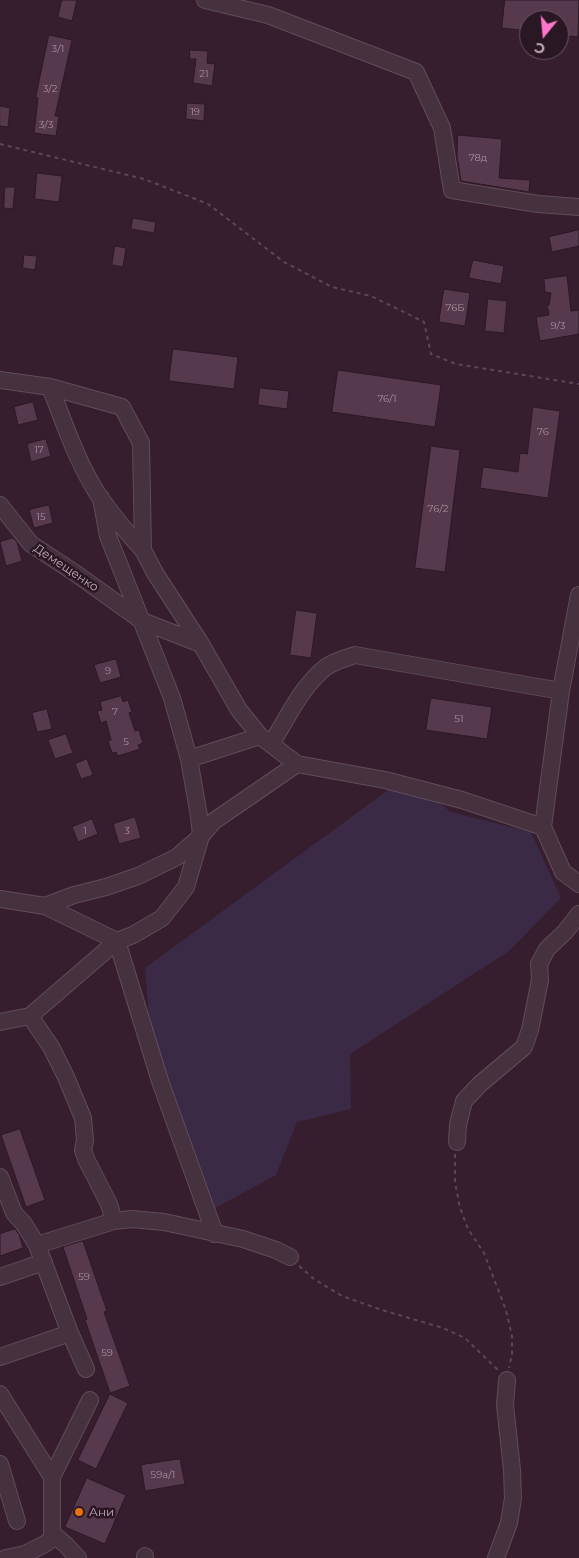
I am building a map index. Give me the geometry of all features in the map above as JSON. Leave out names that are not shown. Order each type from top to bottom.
[{"type":"street","points":[[205,0],[268,15],[416,72],[442,128],[452,190],[538,204],[579,207]]},
{"type":"street","points":[[0,380],[50,387],[122,408],[141,443],[143,550]]},
{"type":"street","points":[[50,387],[70,441],[101,498],[143,550],[201,644],[238,710],[266,740],[297,764],[385,780],[462,800],[543,827]]},
{"type":"street","points":[[0,1022],[30,1016],[117,941],[162,918],[186,887],[201,836],[189,759],[172,698],[108,536],[101,498]]},
{"type":"street","name":"Демещенко","points":[[0,505],[30,544],[76,573],[142,621],[201,644]]},
{"type":"street","points":[[579,595],[561,691],[543,827],[562,872],[579,884]]},
{"type":"street","points":[[189,759],[266,740],[302,692],[327,667],[356,655],[561,691]]},
{"type":"street","points":[[45,906],[74,895],[138,876],[177,857],[201,836],[214,821],[297,764]]},
{"type":"street","points":[[0,899],[45,906],[117,941],[160,1081],[215,1234]]},
{"type":"street","points":[[457,1142],[458,1126],[464,1101],[480,1084],[524,1048],[530,1030],[540,980],[538,964],[547,949],[565,932],[579,914]]},
{"type":"street","points":[[30,1016],[51,1048],[83,1118],[85,1140],[83,1150],[109,1204],[114,1221]]},
{"type":"street","points":[[0,1177],[7,1215],[24,1224],[37,1245],[70,1333],[86,1369]]},
{"type":"street","points":[[37,1245],[114,1221],[132,1219],[164,1222],[243,1239],[276,1250],[290,1257]]},
{"type":"street","points":[[0,1277],[44,1262]]},
{"type":"street","points":[[0,1356],[70,1333]]},
{"type":"street","points":[[496,1558],[509,1523],[513,1498],[506,1405],[507,1380]]},
{"type":"street","points":[[0,1394],[52,1477]]},
{"type":"street","points":[[78,1558],[55,1536],[52,1530],[52,1477],[90,1400]]},
{"type":"street","points":[[0,1464],[18,1521]]},
{"type":"street","points":[[6,1558],[25,1556],[55,1536]]},
{"type":"path","points":[[0,144],[144,179],[208,204],[284,262],[332,287],[371,296],[424,322],[431,354],[456,364],[579,384]]},
{"type":"path","points":[[457,1142],[455,1156],[456,1182],[460,1208],[468,1229],[484,1253],[506,1310],[512,1336],[512,1354],[507,1380]]},
{"type":"path","points":[[290,1257],[314,1279],[342,1296],[443,1328],[465,1338],[507,1380]]},
{"type":"shaded area","points":[[406,777],[451,812],[531,832],[561,898],[509,951],[350,1054],[351,1109],[297,1122],[276,1175],[208,1212],[151,1038],[145,968]]},
{"type":"building","points":[[62,0],[77,0],[72,21],[58,17]]},
{"type":"building","points":[[505,0],[579,0],[578,37],[569,36],[569,10],[519,10],[519,30],[502,28]]},
{"type":"building","points":[[49,35],[72,40],[55,116],[59,116],[56,136],[34,133],[38,98],[36,97]]},
{"type":"building","points":[[190,50],[208,51],[207,63],[215,64],[212,86],[193,83],[196,59],[190,59]]},
{"type":"building","points":[[187,103],[205,104],[204,121],[186,119]]},
{"type":"building","points":[[0,106],[10,108],[8,127],[0,126]]},
{"type":"building","points":[[458,135],[502,139],[499,178],[530,180],[529,192],[461,181],[457,156]]},
{"type":"building","points":[[37,173],[62,176],[59,202],[35,199]]},
{"type":"building","points":[[5,187],[15,187],[13,209],[4,208]]},
{"type":"building","points":[[133,218],[156,222],[154,233],[131,229]]},
{"type":"building","points":[[579,230],[579,246],[552,252],[549,237]]},
{"type":"building","points":[[115,246],[126,248],[123,267],[112,265]]},
{"type":"building","points":[[24,255],[37,256],[35,270],[23,268]]},
{"type":"building","points":[[473,260],[504,266],[501,284],[469,278]]},
{"type":"building","points":[[567,276],[571,311],[579,310],[579,334],[540,341],[536,317],[549,315],[547,305],[549,305],[551,293],[545,292],[544,279]]},
{"type":"building","points":[[444,289],[470,293],[465,326],[439,322]]},
{"type":"building","points":[[488,299],[507,301],[504,333],[485,331]]},
{"type":"building","points":[[173,349],[238,357],[234,389],[169,381]]},
{"type":"building","points":[[338,370],[441,385],[435,427],[332,412]]},
{"type":"building","points":[[260,388],[289,391],[287,409],[258,405]]},
{"type":"building","points":[[33,402],[38,420],[18,425],[14,407]]},
{"type":"building","points":[[533,407],[560,411],[548,498],[480,488],[483,467],[518,472],[520,453],[527,454]]},
{"type":"building","points":[[46,439],[51,456],[31,462],[27,444]]},
{"type":"building","points":[[431,446],[460,450],[445,572],[415,568]]},
{"type":"building","points":[[49,505],[53,523],[34,528],[29,510]]},
{"type":"building","points":[[13,538],[17,542],[22,561],[6,566],[0,542]]},
{"type":"building","points":[[296,610],[317,613],[311,658],[290,655]]},
{"type":"building","points":[[116,659],[121,677],[100,683],[94,665]]},
{"type":"building","points":[[121,696],[123,702],[128,700],[132,712],[129,713],[135,731],[139,730],[143,743],[138,745],[140,749],[118,756],[116,752],[112,753],[108,741],[111,740],[106,721],[101,723],[97,711],[102,710],[100,702]]},
{"type":"building","points":[[431,698],[492,707],[487,739],[426,730]]},
{"type":"building","points":[[47,709],[52,729],[37,732],[32,713]]},
{"type":"building","points":[[66,734],[73,753],[55,759],[48,740]]},
{"type":"building","points":[[87,759],[93,775],[81,779],[75,764]]},
{"type":"building","points":[[135,817],[141,838],[119,844],[113,824]]},
{"type":"building","points":[[92,819],[98,834],[78,842],[72,827]]},
{"type":"building","points":[[20,1129],[45,1200],[26,1207],[1,1135]]},
{"type":"building","points":[[15,1229],[19,1234],[23,1248],[0,1256],[0,1234]]},
{"type":"building","points":[[83,1241],[107,1311],[104,1312],[130,1386],[110,1393],[63,1247]]},
{"type":"building","points":[[110,1394],[128,1403],[96,1469],[78,1460]]},
{"type":"building","points":[[180,1459],[185,1484],[145,1491],[141,1465]]},
{"type":"building","points":[[87,1478],[126,1495],[105,1544],[65,1527]]},
{"type":"place","name":"Ани","points":[[79,1512]]}]
